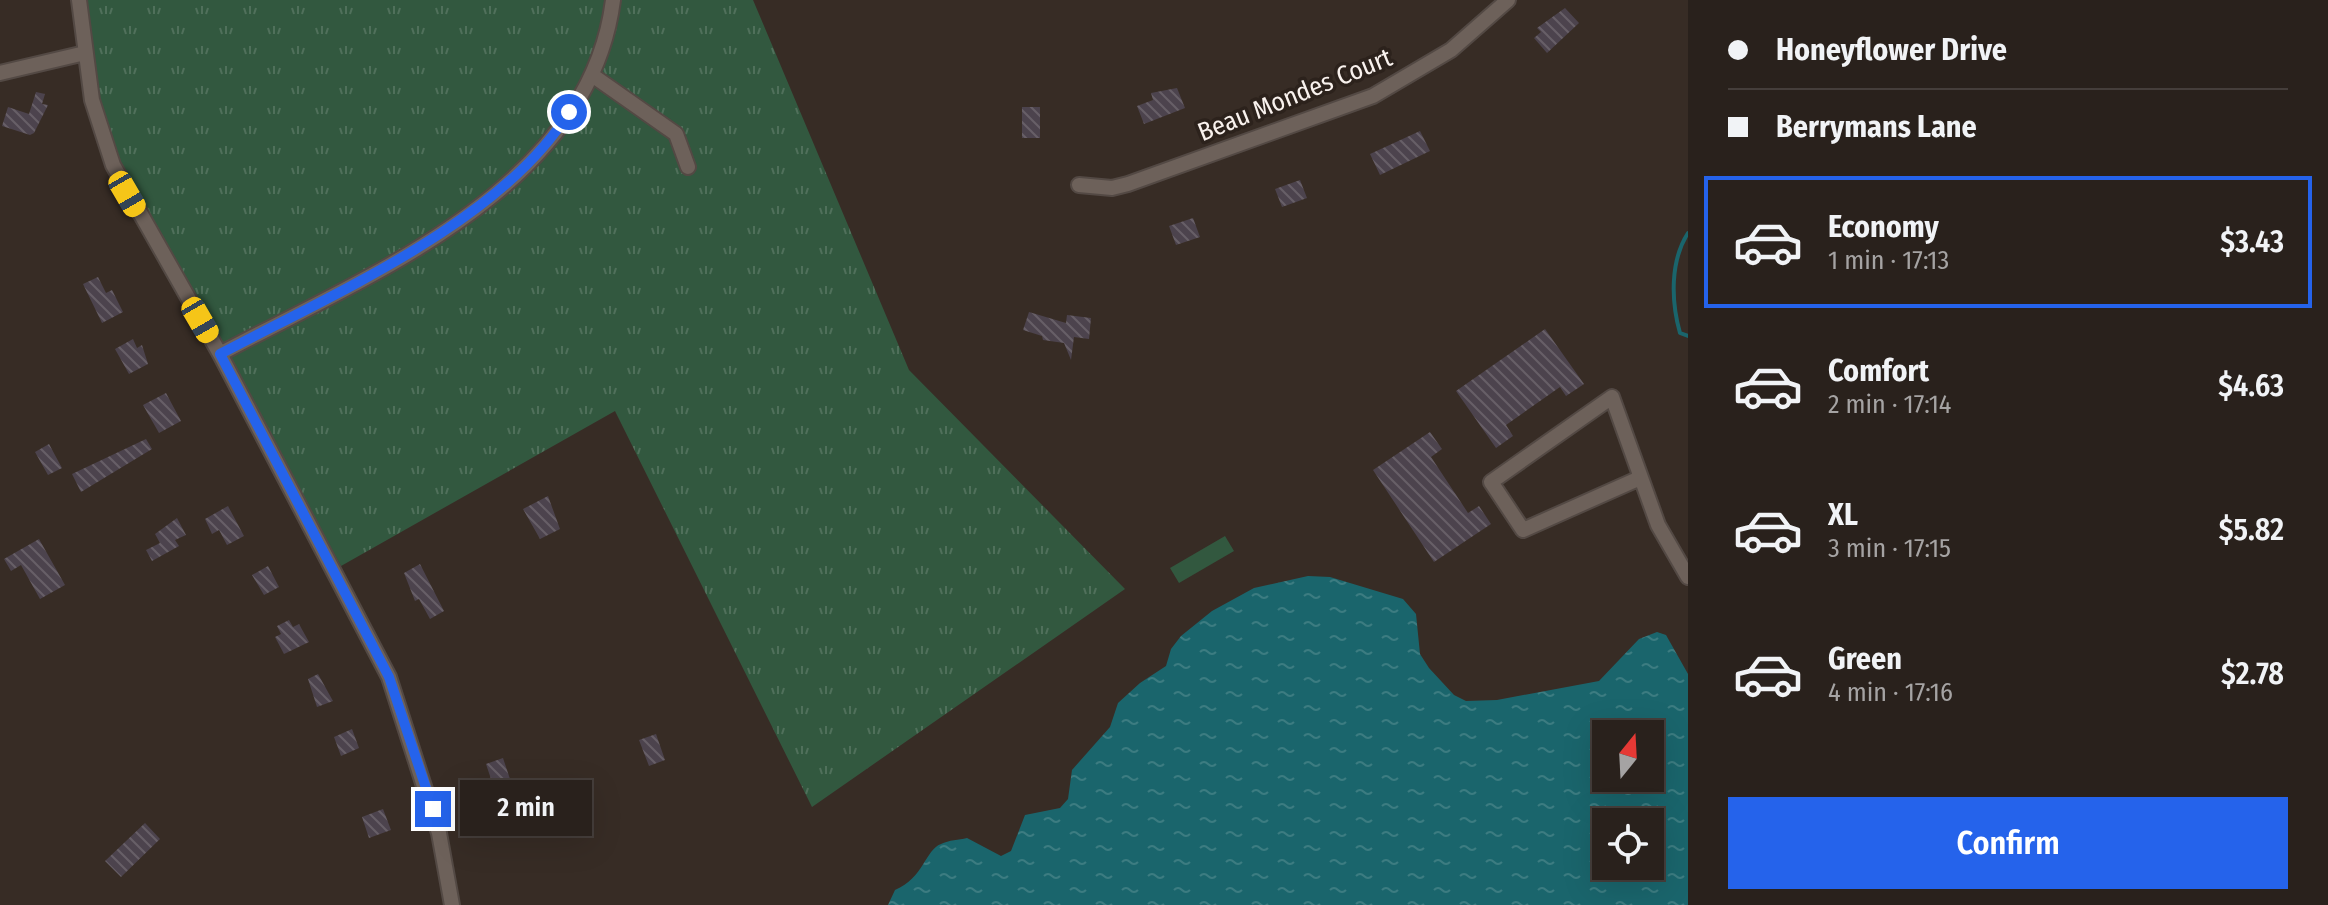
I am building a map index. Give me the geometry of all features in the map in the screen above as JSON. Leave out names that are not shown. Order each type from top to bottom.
[{"type":"street","points":[[79,0],[92,100],[113,165],[220,354],[389,677],[439,833],[452,905]]},
{"type":"street","points":[[220,354],[401,256],[480,207],[531,161],[558,130],[592,75],[613,0]]},
{"type":"street","name":"Beau Mondes Court","points":[[1079,185],[1112,188],[1128,184],[1373,96],[1451,50],[1508,0]]},
{"type":"street","points":[[0,73],[85,53]]},
{"type":"street","points":[[592,75],[676,134],[688,167]]},
{"type":"street","points":[[1640,478],[1523,530],[1491,482],[1612,397],[1658,525],[1688,577]]},
{"type":"green space","points":[[86,0],[753,0],[909,370],[1125,589],[812,807],[615,411],[341,566],[119,161],[99,97]]},
{"type":"green space","points":[[1225,536],[1234,551],[1179,583],[1170,568]]},
{"type":"water","points":[[1308,576],[1330,577],[1403,599],[1416,614],[1420,654],[1454,695],[1466,701],[1497,700],[1599,681],[1639,639],[1657,632],[1666,635],[1688,674],[1688,905],[888,905],[895,890],[912,879],[931,852],[941,844],[967,838],[1001,856],[1011,851],[1025,815],[1060,808],[1068,799],[1072,770],[1110,727],[1118,703],[1140,683],[1166,666],[1171,649],[1181,636],[1212,611],[1254,588]]},
{"type":"building","points":[[1565,8],[1579,23],[1547,53],[1534,38],[1541,32],[1537,28]]},
{"type":"building","points":[[1177,88],[1185,108],[1144,124],[1137,106],[1153,100],[1151,93]]},
{"type":"building","points":[[36,92],[45,94],[42,104],[48,105],[34,133],[30,135],[2,126],[8,107],[29,114]]},
{"type":"building","points":[[1022,107],[1040,107],[1040,138],[1022,138]]},
{"type":"building","points":[[1420,131],[1430,151],[1380,175],[1370,154]]},
{"type":"building","points":[[1300,180],[1307,198],[1282,207],[1275,189]]},
{"type":"building","points":[[1193,218],[1200,237],[1176,245],[1169,226]]},
{"type":"building","points":[[98,277],[106,293],[112,290],[123,312],[102,323],[83,284]]},
{"type":"building","points":[[1029,312],[1066,323],[1067,315],[1091,318],[1089,339],[1074,337],[1071,360],[1064,343],[1043,340],[1042,336],[1023,330]]},
{"type":"building","points":[[1545,329],[1584,384],[1566,396],[1560,387],[1506,425],[1513,436],[1496,448],[1456,391]]},
{"type":"building","points":[[133,339],[137,348],[142,345],[148,364],[129,374],[115,349]]},
{"type":"building","points":[[166,393],[181,421],[159,433],[143,405]]},
{"type":"building","points":[[1430,432],[1442,449],[1431,457],[1468,513],[1479,506],[1491,524],[1434,562],[1373,470]]},
{"type":"building","points":[[146,439],[152,449],[81,492],[72,474]]},
{"type":"building","points":[[49,444],[62,468],[48,475],[35,452]]},
{"type":"building","points":[[548,496],[560,529],[540,539],[523,509]]},
{"type":"building","points":[[228,506],[244,536],[227,545],[219,530],[212,534],[205,519]]},
{"type":"building","points":[[177,518],[186,535],[175,540],[179,546],[152,561],[146,550],[160,543],[155,534]]},
{"type":"building","points":[[39,539],[65,585],[40,599],[21,565],[11,571],[4,559]]},
{"type":"building","points":[[420,564],[444,611],[430,619],[419,599],[415,601],[404,573]]},
{"type":"building","points":[[268,566],[279,587],[264,595],[252,575]]},
{"type":"building","points":[[289,620],[293,627],[299,624],[309,642],[284,654],[275,637],[281,634],[277,626]]},
{"type":"building","points":[[318,674],[333,701],[317,707],[308,679]]},
{"type":"building","points":[[352,729],[359,748],[341,756],[334,737]]},
{"type":"building","points":[[656,734],[665,760],[649,766],[639,740]]},
{"type":"building","points":[[503,758],[512,785],[495,791],[486,764]]},
{"type":"building","points":[[383,809],[391,830],[369,838],[362,817]]},
{"type":"building","points":[[145,823],[160,839],[121,877],[105,861]]},
{"type":"waterway","points":[[1688,233],[1678,256],[1674,282],[1680,333],[1688,336]]},
{"type":"route","points":[[433,809],[389,677],[370,636],[220,354],[401,256],[480,207],[531,161],[569,112]]}]
